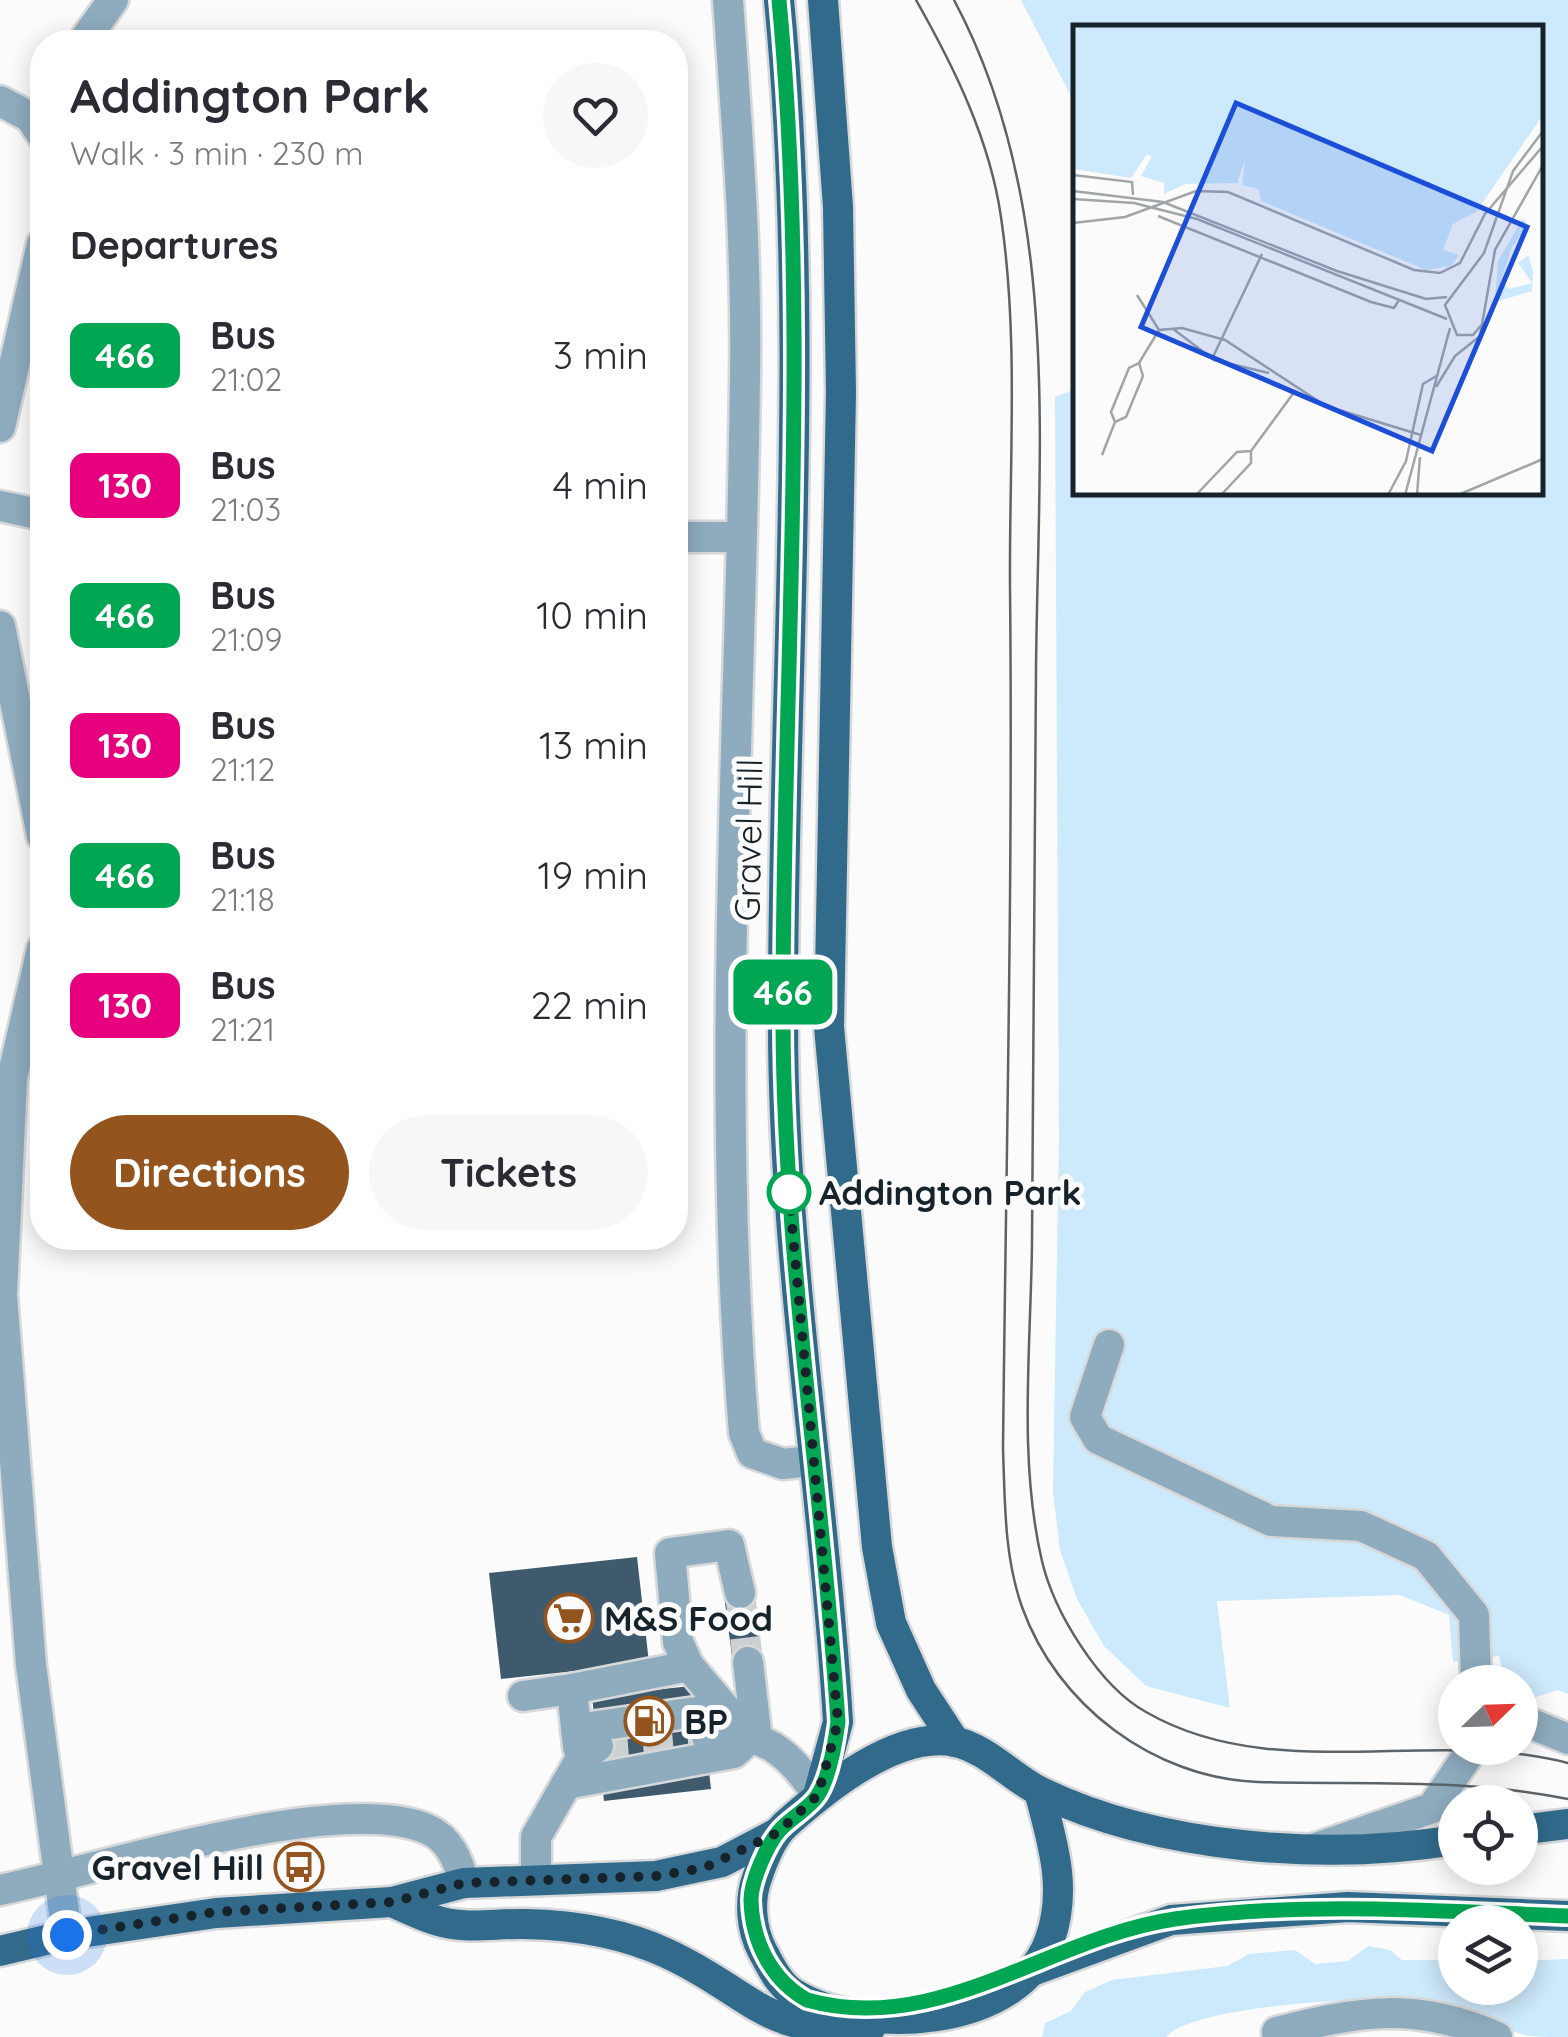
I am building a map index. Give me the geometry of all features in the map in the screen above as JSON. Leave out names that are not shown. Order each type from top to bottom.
[{"type":"main road","name":"Gravel Hill","points":[[778,0],[793,214],[783,1026],[797,1462],[838,1722],[818,1795]]},
{"type":"main road","points":[[823,0],[838,207],[841,392],[828,1026],[891,1623],[920,1690],[955,1742],[999,1763],[1039,1791],[1130,1824],[1309,1850],[1395,1850],[1438,1843]]},
{"type":"main road","points":[[0,1951],[67,1935],[216,1912],[392,1902],[464,1883],[656,1876],[704,1868],[777,1833],[818,1795],[902,1747],[955,1742]]},
{"type":"main road","points":[[1035,1970],[1050,1938],[1059,1879],[1039,1791]]},
{"type":"main road","points":[[1538,1828],[1568,1824]]},
{"type":"main road","points":[[777,1833],[751,1896],[757,1940],[772,1970],[789,1990],[820,2008],[893,2022]]},
{"type":"main road","points":[[392,1902],[442,1922],[578,1928],[622,1937],[666,1953],[704,1974],[777,2028],[806,2035],[956,2012],[1014,1987],[1035,1970],[1171,1920],[1348,1908],[1568,1916]]},
{"type":"street","points":[[91,30],[112,0]]},
{"type":"street","name":"Gravel Hill","points":[[728,0],[743,208],[745,377],[729,1050],[732,1299],[744,1434],[752,1453],[797,1462]]},
{"type":"street","points":[[0,101],[30,114]]},
{"type":"street","points":[[0,427],[30,296]]},
{"type":"street","points":[[0,506],[30,512]]},
{"type":"street","points":[[688,537],[740,537]]},
{"type":"street","points":[[0,626],[30,776]]},
{"type":"street","points":[[30,992],[6,1077],[2,1295],[12,1597],[67,1935]]},
{"type":"street","points":[[1109,1345],[1085,1417],[1098,1439],[1271,1521],[1361,1526],[1426,1556],[1474,1615],[1476,1665]]},
{"type":"street","points":[[740,1593],[729,1545],[670,1553],[678,1642],[689,1666],[753,1738],[788,1754],[818,1795]]},
{"type":"street","points":[[748,1662],[753,1738]]},
{"type":"street","points":[[523,1696],[689,1666]]},
{"type":"street","points":[[536,1878],[536,1838],[580,1755],[572,1689]]},
{"type":"street","points":[[580,1755],[724,1708]]},
{"type":"street","points":[[1538,1727],[1568,1740]]},
{"type":"street","points":[[707,1737],[753,1738]]},
{"type":"street","points":[[580,1755],[734,1753],[753,1738]]},
{"type":"street","points":[[1309,1850],[1432,1808],[1461,1765]]},
{"type":"street","points":[[0,1890],[260,1830],[374,1820],[425,1828],[447,1842],[464,1883]]},
{"type":"street","points":[[1277,2032],[1344,2016],[1404,2010],[1458,2020],[1498,2037]]},
{"type":"shaded area","name":"Addington Park","points":[[1021,0],[1568,0],[1568,1694],[1558,1690],[1538,1696],[1538,1665],[1501,1665],[1499,1656],[1453,1662],[1449,1615],[1400,1595],[1217,1601],[1230,1708],[1146,1686],[1104,1646],[1077,1599],[1060,1550],[1053,1492],[1059,1136],[1055,397],[1073,390],[1073,495],[1543,495],[1543,25],[1073,25],[1073,100]]},
{"type":"shaded area","points":[[1368,1946],[1390,1950],[1402,1960],[1438,1960],[1438,2002],[1378,1999],[1251,2009],[1213,2016],[1183,2026],[1166,2037],[1042,2037],[1045,2023],[1071,2011],[1085,1992],[1112,1980],[1227,1966],[1249,1954],[1295,1950],[1315,1964],[1348,1961]]},
{"type":"shaded area","points":[[1568,1959],[1568,2037],[1529,2036],[1450,2005],[1538,2005],[1538,1960]]},
{"type":"building","name":"M&S Food","points":[[637,1557],[649,1663],[501,1679],[489,1573]]},
{"type":"building","points":[[754,1591],[762,1660],[733,1664],[724,1595]]},
{"type":"building","name":"BP","points":[[699,1685],[711,1789],[604,1801],[592,1697]]},
{"type":"tunnel","points":[[740,1593],[748,1662]]},
{"type":"tunnel","points":[[598,1746],[707,1737]]},
{"type":"tram line","points":[[916,0],[957,78],[979,132],[996,188],[1007,263],[1012,402],[1011,802],[1003,1449],[1009,1549],[1022,1607],[1059,1675],[1084,1704],[1146,1751],[1182,1767],[1258,1782],[1452,1785],[1568,1799]]},
{"type":"tram line","points":[[954,0],[989,78],[1013,159],[1037,327],[1040,413],[1028,1443],[1035,1522],[1048,1581],[1081,1646],[1112,1685],[1146,1712],[1195,1734],[1247,1746],[1300,1751],[1462,1750],[1568,1763]]},
{"type":"bus line","name":"466","points":[[779,0],[793,214],[783,1026],[790,1236],[838,1722],[818,1795],[777,1833],[758,1872],[751,1896],[757,1940],[772,1970],[789,1990],[820,2008],[842,2015],[893,2022],[956,2012],[991,1999],[1035,1970],[1076,1952],[1171,1920],[1348,1908],[1568,1916]]},
{"type":"place","name":"Addington Park","points":[[789,1192]]},
{"type":"place","name":"M&S Food","points":[[569,1618]]},
{"type":"place","name":"BP","points":[[649,1721]]},
{"type":"place","name":"Gravel Hill","points":[[299,1867]]},
{"type":"route","points":[[67,1935],[216,1912],[392,1902],[464,1883],[656,1876],[704,1868],[777,1833],[818,1795],[838,1722],[804,1394],[789,1192]]}]
